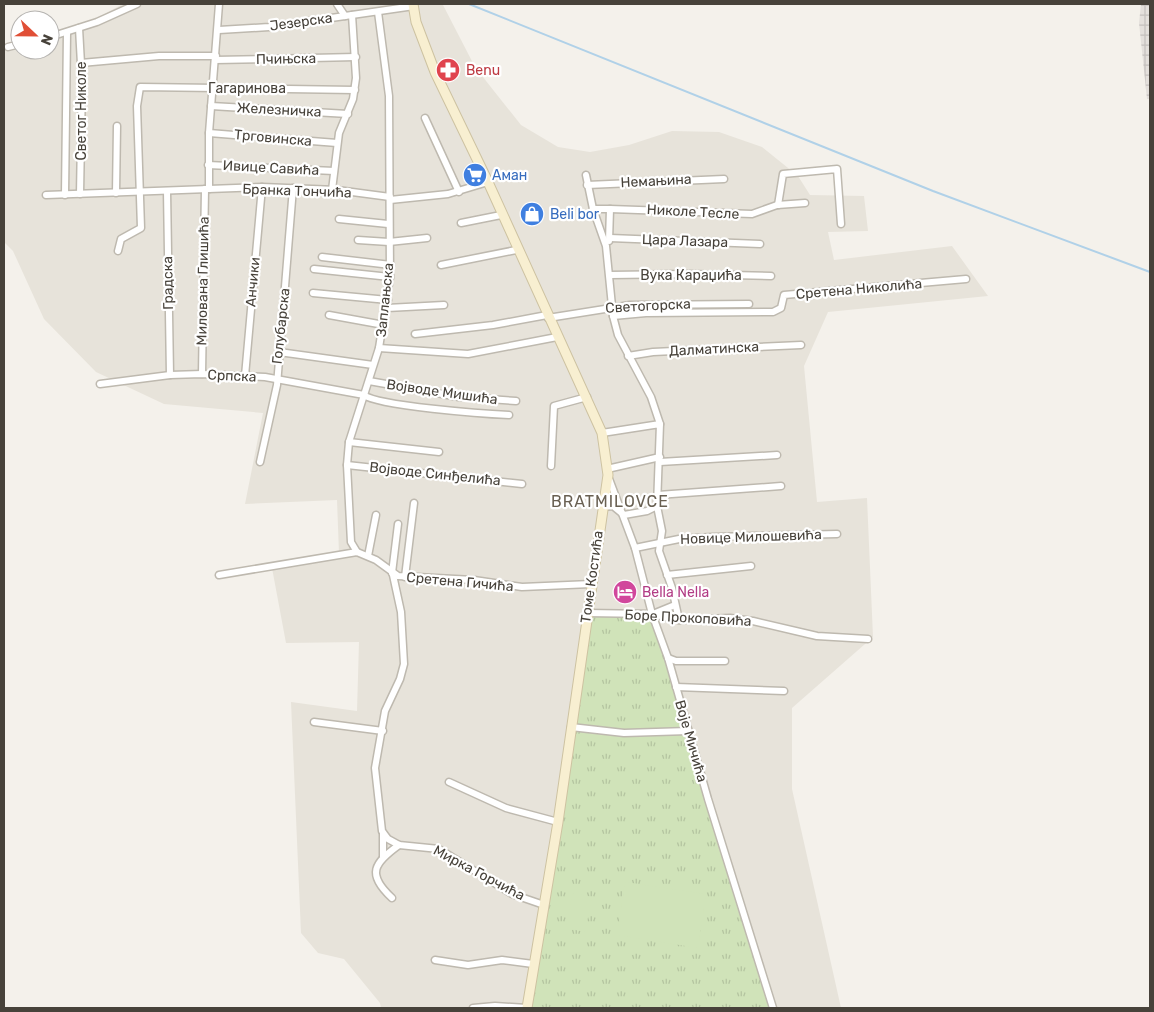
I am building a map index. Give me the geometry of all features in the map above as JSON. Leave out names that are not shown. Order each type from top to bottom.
[{"type":"street","points":[[60,35],[137,4]]},
{"type":"street","name":"Милована Глишића","points":[[202,374],[209,133],[219,4]]},
{"type":"street","points":[[337,4],[345,16]]},
{"type":"street","name":"Језерска","points":[[218,30],[270,27],[414,5]]},
{"type":"street","name":"Томе Костића","points":[[414,5],[416,22],[435,72],[488,182],[516,250],[587,397],[602,433],[607,472],[558,822],[527,1008]]},
{"type":"street","name":"Заплањска","points":[[357,552],[352,542],[347,465],[349,442],[379,348],[384,325],[391,265],[388,224],[390,198],[390,96],[378,12]]},
{"type":"street","points":[[332,190],[339,133],[348,114],[355,90],[356,58],[352,15]]},
{"type":"street","name":"Светог Николе","points":[[79,28],[81,63],[80,194]]},
{"type":"street","points":[[64,195],[67,33]]},
{"type":"street","name":"Пчињска","points":[[81,63],[159,56],[356,58]]},
{"type":"street","name":"Гагаринова","points":[[139,192],[139,88],[144,86],[355,90]]},
{"type":"street","name":"Железничка","points":[[211,106],[348,114]]},
{"type":"street","points":[[425,118],[459,192]]},
{"type":"street","points":[[116,193],[117,126]]},
{"type":"street","name":"Трговинска","points":[[209,133],[338,143]]},
{"type":"street","name":"Ивице Савића","points":[[208,165],[334,171]]},
{"type":"street","points":[[778,205],[783,174],[838,169],[841,224]]},
{"type":"street","points":[[586,175],[593,209],[606,246],[613,316],[628,356],[651,397],[660,424],[657,506],[662,531],[660,551],[679,620]]},
{"type":"street","name":"Немањина","points":[[588,185],[724,179]]},
{"type":"street","name":"Бранка Тончића","points":[[46,196],[262,187],[332,190],[390,198],[459,192],[488,182]]},
{"type":"street","name":"Анчики","points":[[245,376],[262,187]]},
{"type":"street","name":"Голубарска","points":[[260,462],[277,385],[293,188]]},
{"type":"street","name":"Градска","points":[[167,191],[170,375]]},
{"type":"street","points":[[118,251],[121,239],[141,228],[139,192]]},
{"type":"street","name":"Николе Тесле","points":[[593,209],[752,214],[778,205],[805,203]]},
{"type":"street","points":[[606,246],[610,238],[610,209]]},
{"type":"street","points":[[461,222],[501,215]]},
{"type":"street","points":[[339,219],[388,224]]},
{"type":"street","points":[[358,240],[389,242],[427,238]]},
{"type":"street","name":"Цара Лазара","points":[[610,238],[760,244]]},
{"type":"street","points":[[442,265],[516,250]]},
{"type":"street","points":[[322,257],[391,265]]},
{"type":"street","points":[[314,269],[390,277]]},
{"type":"street","name":"Вука Караџића","points":[[610,275],[771,276]]},
{"type":"street","name":"Сретена Николића","points":[[613,316],[646,313],[773,312],[781,308],[784,295],[966,279]]},
{"type":"street","points":[[313,293],[387,304],[444,305]]},
{"type":"street","name":"Светогорска","points":[[415,334],[493,326],[612,306],[748,304]]},
{"type":"street","points":[[330,315],[384,325]]},
{"type":"street","points":[[379,348],[468,354],[557,336]]},
{"type":"street","name":"Далматинска","points":[[628,356],[653,352],[801,345]]},
{"type":"street","points":[[279,352],[373,365]]},
{"type":"street","name":"Српска","points":[[100,384],[170,375],[245,376],[364,395],[373,399],[398,403],[509,415]]},
{"type":"street","name":"Војводе Мишића","points":[[369,381],[467,398],[516,401]]},
{"type":"street","points":[[551,466],[554,406],[587,397]]},
{"type":"street","points":[[602,433],[660,424]]},
{"type":"street","points":[[349,442],[438,452]]},
{"type":"street","points":[[607,472],[660,460],[777,455]]},
{"type":"street","name":"Војводе Синђелића","points":[[347,465],[522,484]]},
{"type":"street","name":"Воје Мичића","points":[[607,472],[635,548],[652,614],[668,658],[688,731],[773,1008]]},
{"type":"street","points":[[658,495],[781,486]]},
{"type":"street","points":[[405,577],[414,503]]},
{"type":"street","points":[[602,507],[613,506],[624,515],[647,511],[657,506]]},
{"type":"street","points":[[368,556],[376,516]]},
{"type":"street","points":[[392,898],[380,886],[376,875],[376,868],[383,857],[400,845],[388,839],[380,824],[375,768],[385,712],[400,679],[404,664],[401,612],[393,574],[398,524]]},
{"type":"street","name":"Новице Милошевића","points":[[635,548],[679,539],[837,534]]},
{"type":"street","name":"Сретена Гичића","points":[[219,575],[357,552],[368,556],[393,574],[405,577],[474,580],[522,587],[591,584]]},
{"type":"street","points":[[667,574],[751,566]]},
{"type":"street","points":[[652,614],[675,605]]},
{"type":"street","name":"Боре Прокоповића","points":[[587,613],[652,614],[679,620],[746,620],[817,636],[868,639]]},
{"type":"street","points":[[668,658],[676,661],[725,662]]},
{"type":"street","points":[[676,687],[784,691]]},
{"type":"street","points":[[314,722],[383,731]]},
{"type":"street","points":[[571,728],[624,733],[688,731]]},
{"type":"street","points":[[449,782],[506,808],[558,822]]},
{"type":"street","points":[[383,832],[383,857]]},
{"type":"street","name":"Мирка Горчића","points":[[400,845],[438,849],[512,894],[544,905]]},
{"type":"street","points":[[435,960],[468,965],[502,960],[533,964]]},
{"type":"street","points":[[473,1008],[495,1006],[527,1008]]},
{"type":"shaded area","points":[[123,4],[443,5],[475,67],[521,125],[558,147],[590,152],[629,145],[672,131],[719,132],[762,147],[798,176],[810,195],[864,196],[868,231],[828,232],[834,260],[952,246],[988,296],[828,312],[804,366],[817,502],[867,498],[873,637],[792,708],[792,789],[841,1008],[381,1008],[380,1003],[344,959],[318,953],[301,933],[291,702],[357,711],[359,642],[286,643],[272,568],[339,553],[337,500],[245,504],[263,413],[164,404],[96,372],[44,319],[13,251],[4,242],[4,50],[10,49],[10,60],[60,60],[60,38]]},
{"type":"shaded area","points":[[1141,4],[1150,4],[1150,99],[1147,99],[1139,23]]},
{"type":"green space","points":[[587,613],[652,614],[773,1008],[527,1008]]},
{"type":"green space","points":[[625,882],[706,894],[698,948],[617,935]]},
{"type":"green space","points":[[573,893],[592,897],[585,932],[566,928]]},
{"type":"waterway","points":[[469,4],[933,191],[1150,272]]},
{"type":"place","name":"Benu","points":[[448,70]]},
{"type":"place","name":"Аман","points":[[475,175]]},
{"type":"place","name":"Beli bor","points":[[532,214]]},
{"type":"place","name":"Bella Nella","points":[[625,592]]},
{"type":"district","name":"BRATMILOVCE","points":[[610,501]]}]
